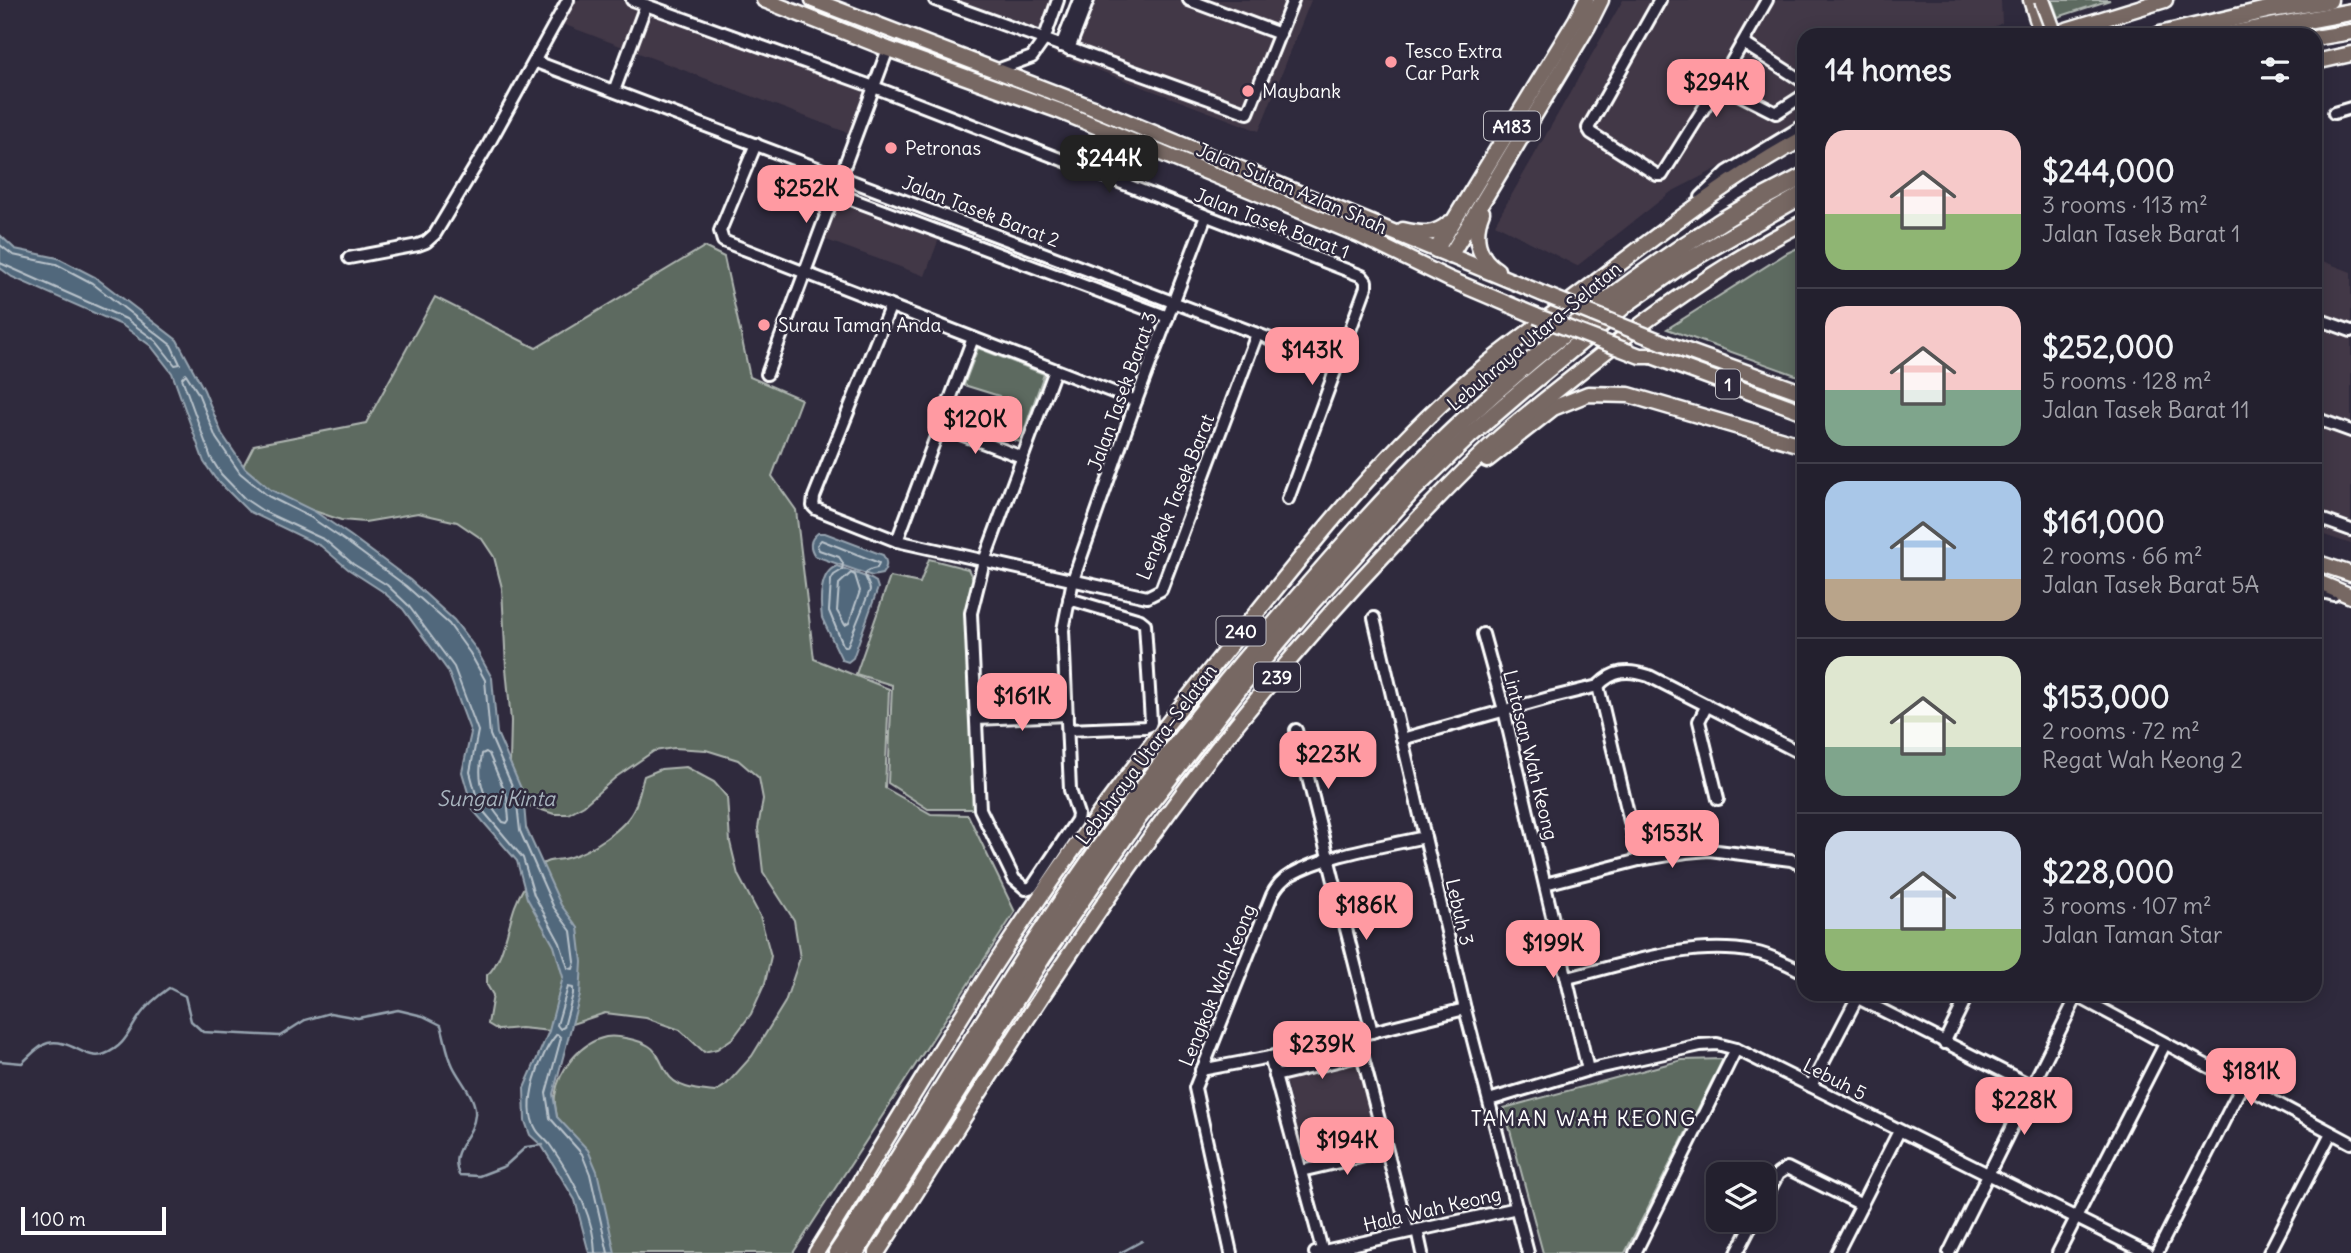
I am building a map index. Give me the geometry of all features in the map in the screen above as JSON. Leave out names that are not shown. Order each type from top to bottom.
[{"type":"highway","points":[[2190,28],[2271,9],[2329,0]]},
{"type":"highway","points":[[2264,28],[2351,12]]},
{"type":"highway","name":"Lebuhraya Utara–Selatan","points":[[837,1253],[1033,945],[1116,825],[1233,674],[1303,591],[1405,479],[1519,370],[1613,295],[1673,253],[1721,221],[1797,180]]},
{"type":"highway","name":"Lebuhraya Utara–Selatan","points":[[855,1253],[1043,956],[1137,819],[1242,684],[1310,604],[1412,491],[1469,436],[1526,387],[1627,303],[1724,238],[1797,198]]},
{"type":"main road","name":"Jalan Sultan Azlan Shah","points":[[764,0],[888,49],[1057,110],[1359,235],[1448,279],[1640,356],[1652,356],[1797,409]]},
{"type":"main road","name":"Jalan Sultan Azlan Shah","points":[[814,0],[1091,107],[1442,255],[1662,342],[1797,390]]},
{"type":"main road","name":"A183","points":[[1442,255],[1460,212],[1586,0]]},
{"type":"main road","name":"A183","points":[[1442,255],[1539,107],[1601,0]]},
{"type":"main road","points":[[2031,0],[2040,28]]},
{"type":"main road","points":[[2042,0],[2051,28]]},
{"type":"main road","points":[[2075,28],[2163,0]]},
{"type":"main road","points":[[2322,37],[2351,32]]},
{"type":"main road","points":[[2322,60],[2351,54]]},
{"type":"main road","points":[[1520,284],[1488,264],[1476,240],[1477,225],[1538,116],[1539,107]]},
{"type":"main road","name":"240","points":[[816,1253],[982,983],[1128,773],[1309,548],[1404,440],[1451,395],[1514,342],[1721,187],[1797,142]]},
{"type":"main road","points":[[1361,220],[1428,234],[1441,230],[1460,212]]},
{"type":"main road","name":"239","points":[[877,1253],[1062,964],[1181,796],[1346,594],[1500,437],[1589,364],[1709,276],[1797,226]]},
{"type":"main road","points":[[1771,239],[1797,230]]},
{"type":"main road","points":[[1405,258],[1427,262],[1442,255],[1452,273],[1538,313]]},
{"type":"main road","points":[[1443,493],[1553,408],[1588,394],[1629,395],[1797,444]]},
{"type":"main road","points":[[2322,564],[2351,574]]},
{"type":"main road","points":[[2322,586],[2351,596]]},
{"type":"street","points":[[349,258],[418,245],[435,234],[487,147],[568,0]]},
{"type":"street","name":"Jalan Tasek Barat 1","points":[[632,0],[874,87],[1362,276],[1366,287],[1288,499]]},
{"type":"street","points":[[935,0],[1248,113],[1293,0]]},
{"type":"street","points":[[997,70],[1032,57],[1044,40],[1058,0]]},
{"type":"street","points":[[1065,48],[1079,0]]},
{"type":"street","points":[[1065,48],[1088,0]]},
{"type":"street","points":[[1189,0],[1280,34]]},
{"type":"street","points":[[1660,0],[1588,128],[1591,133],[1657,175],[1662,175],[1720,84],[1767,0]]},
{"type":"street","points":[[614,91],[646,5]]},
{"type":"street","points":[[1743,43],[1797,78]]},
{"type":"street","points":[[767,374],[888,49]]},
{"type":"street","name":"Jalan Tasek Barat 2","points":[[536,60],[540,64],[1337,364]]},
{"type":"street","points":[[1720,84],[1776,113],[1797,100]]},
{"type":"street","points":[[2334,113],[2351,108]]},
{"type":"street","points":[[1681,216],[1727,172],[1797,129]]},
{"type":"street","points":[[756,144],[720,231],[723,241],[1136,401]]},
{"type":"street","points":[[835,192],[1168,317]]},
{"type":"street","name":"Jalan Tasek Barat 3","points":[[976,719],[980,809],[1016,882],[1026,888],[1032,887],[1077,820],[1078,814],[1070,790],[1063,630],[1073,580],[1136,401],[1206,216]]},
{"type":"street","name":"Lengkok Tasek Barat","points":[[890,307],[813,506],[820,512],[897,541],[1147,597],[1161,590],[1257,334]]},
{"type":"street","points":[[2322,321],[2351,331]]},
{"type":"street","points":[[897,541],[973,338]]},
{"type":"street","points":[[1055,370],[984,561],[971,613],[976,719],[1067,715]]},
{"type":"street","points":[[2322,421],[2351,431]]},
{"type":"street","points":[[939,426],[1022,457]]},
{"type":"street","points":[[2322,520],[2351,530]]},
{"type":"street","points":[[2322,592],[2351,596]]},
{"type":"street","points":[[1068,730],[1145,727],[1151,722],[1145,624],[1140,620],[1069,599]]},
{"type":"street","name":"Lebuh 3","points":[[1374,618],[1465,1009],[1528,1253]]},
{"type":"street","name":"Lintasan Wah Keong","points":[[1483,634],[1504,710],[1588,1070]]},
{"type":"street","points":[[1402,739],[1598,686],[1614,673],[1622,671],[1649,676],[1797,751]]},
{"type":"street","points":[[1598,686],[1639,860]]},
{"type":"street","points":[[1707,705],[1699,721],[1718,799]]},
{"type":"street","points":[[1296,730],[1372,1032]]},
{"type":"street","name":"Lengkok Wah Keong","points":[[1231,1253],[1195,1093],[1201,1070],[1272,895],[1278,883],[1289,875],[1328,860],[1425,837]]},
{"type":"street","points":[[1545,884],[1639,860],[1709,850],[1797,863]]},
{"type":"street","points":[[1568,978],[1668,953],[1700,949],[1756,952],[1797,969]]},
{"type":"street","points":[[1811,1086],[1852,1001]]},
{"type":"street","points":[[1866,1001],[2032,1086]]},
{"type":"street","points":[[1944,1043],[1965,1001]]},
{"type":"street","points":[[1949,1253],[2075,1001]]},
{"type":"street","points":[[2089,1001],[2351,1143]]},
{"type":"street","points":[[1201,1070],[1270,1057],[1465,1009]]},
{"type":"street","points":[[1357,1035],[1387,1151],[1413,1231],[1423,1253]]},
{"type":"street","name":"Lebuh 5","points":[[1489,1100],[1588,1070],[1700,1045],[1717,1044],[1736,1049],[2147,1253]]},
{"type":"street","points":[[2058,1253],[2165,1044]]},
{"type":"street","points":[[1635,1253],[1736,1049]]},
{"type":"street","points":[[1275,1076],[1362,1055]]},
{"type":"street","points":[[1270,1057],[1320,1252]]},
{"type":"street","points":[[2157,1253],[2242,1085]]},
{"type":"street","points":[[1837,1253],[1899,1131]]},
{"type":"street","points":[[2269,1253],[2331,1133]]},
{"type":"street","points":[[1301,1171],[1387,1151]]},
{"type":"street","points":[[1776,1176],[1787,1168],[1862,1205]]},
{"type":"street","name":"Hala Wah Keong","points":[[1320,1252],[1517,1208]]},
{"type":"street","points":[[1737,1253],[1748,1232]]},
{"type":"shaded area","points":[[572,0],[646,0],[880,86],[859,137],[560,23]]},
{"type":"shaded area","points":[[933,0],[1055,0],[1046,41]]},
{"type":"shaded area","points":[[1073,0],[1311,0],[1259,131],[1053,53]]},
{"type":"shaded area","points":[[1623,0],[2001,0],[2002,23],[1992,28],[1797,28],[1797,128],[1671,192],[1577,266],[1495,224]]},
{"type":"shaded area","points":[[838,186],[944,225],[925,276],[818,237]]},
{"type":"shaded area","points":[[2322,261],[2351,272],[2351,544],[2322,534]]},
{"type":"shaded area","points":[[1357,1059],[1376,1146],[1307,1161],[1285,1079]]},
{"type":"green space","points":[[2052,0],[2110,0],[2058,17]]},
{"type":"green space","points":[[704,247],[724,257],[750,377],[801,399],[772,476],[796,510],[814,659],[889,689],[885,788],[931,814],[968,815],[1015,912],[793,1253],[614,1253],[557,1117],[557,1086],[566,1067],[580,1051],[606,1037],[628,1038],[649,1046],[676,1082],[688,1088],[715,1092],[726,1085],[752,1056],[785,1002],[800,958],[794,920],[763,872],[758,828],[763,799],[759,778],[738,760],[706,750],[674,748],[654,751],[616,777],[584,805],[568,814],[554,814],[527,805],[519,798],[510,763],[511,721],[502,588],[494,557],[482,539],[457,522],[418,513],[365,522],[341,520],[267,495],[241,470],[254,445],[366,423],[435,297],[536,348]]},
{"type":"green space","points":[[1797,248],[1797,375],[1667,329]]},
{"type":"green space","points":[[978,348],[1044,374],[1020,442],[985,431],[999,396],[964,385]]},
{"type":"green space","points":[[929,559],[968,569],[974,581],[965,612],[974,809],[928,809],[888,783],[892,685],[856,674],[890,577],[920,583]]},
{"type":"green space","points":[[686,767],[714,782],[727,797],[730,842],[738,875],[760,916],[771,956],[765,983],[751,1014],[733,1038],[717,1049],[704,1052],[680,1030],[646,1018],[605,1013],[551,1031],[521,1028],[498,1030],[488,1024],[493,995],[487,985],[487,975],[497,961],[524,886],[537,868],[544,863],[586,851],[615,831],[635,807],[644,776],[661,769]]},
{"type":"green space","points":[[1723,1059],[1625,1253],[1543,1253],[1504,1108],[1682,1060]]},
{"type":"water","name":"Sungai Kinta","points":[[0,235],[15,249],[58,258],[95,277],[177,340],[204,390],[222,434],[245,468],[271,490],[314,511],[410,580],[454,620],[476,649],[492,678],[497,733],[523,793],[526,828],[561,905],[578,928],[582,962],[580,995],[553,1094],[557,1117],[588,1150],[597,1171],[615,1253],[589,1253],[575,1200],[542,1146],[530,1135],[525,1121],[524,1088],[549,1031],[563,977],[554,946],[527,898],[517,861],[473,810],[462,772],[471,733],[448,671],[403,609],[382,591],[348,569],[321,546],[248,511],[215,478],[204,462],[172,373],[151,346],[122,325],[12,277],[0,268]]},
{"type":"water","points":[[818,533],[825,533],[883,555],[886,563],[884,572],[872,576],[815,556],[811,544]]},
{"type":"water","points":[[837,566],[871,579],[876,582],[878,588],[853,658],[848,662],[842,660],[822,618],[821,596],[824,581],[831,569]]},
{"type":"waterway","points":[[0,1061],[22,1063],[41,1046],[56,1042],[92,1055],[105,1054],[122,1042],[147,1007],[169,988],[185,996],[191,1021],[203,1032],[280,1036],[305,1020],[330,1013],[358,1018],[398,1010],[423,1016],[441,1025],[451,1061],[473,1102],[473,1123],[457,1158],[459,1175],[479,1176],[505,1166],[526,1147],[543,1145]]},
{"type":"waterway","points":[[1120,1253],[1142,1241]]},
{"type":"place","name":"Tesco Extra Car Park","points":[[1391,62]]},
{"type":"place","name":"Maybank","points":[[1248,91]]},
{"type":"place","name":"Petronas","points":[[891,148]]},
{"type":"place","name":"Surau Taman Anda","points":[[764,325]]},
{"type":"district","name":"TAMAN WAH KEONG","points":[[1584,1118]]}]
